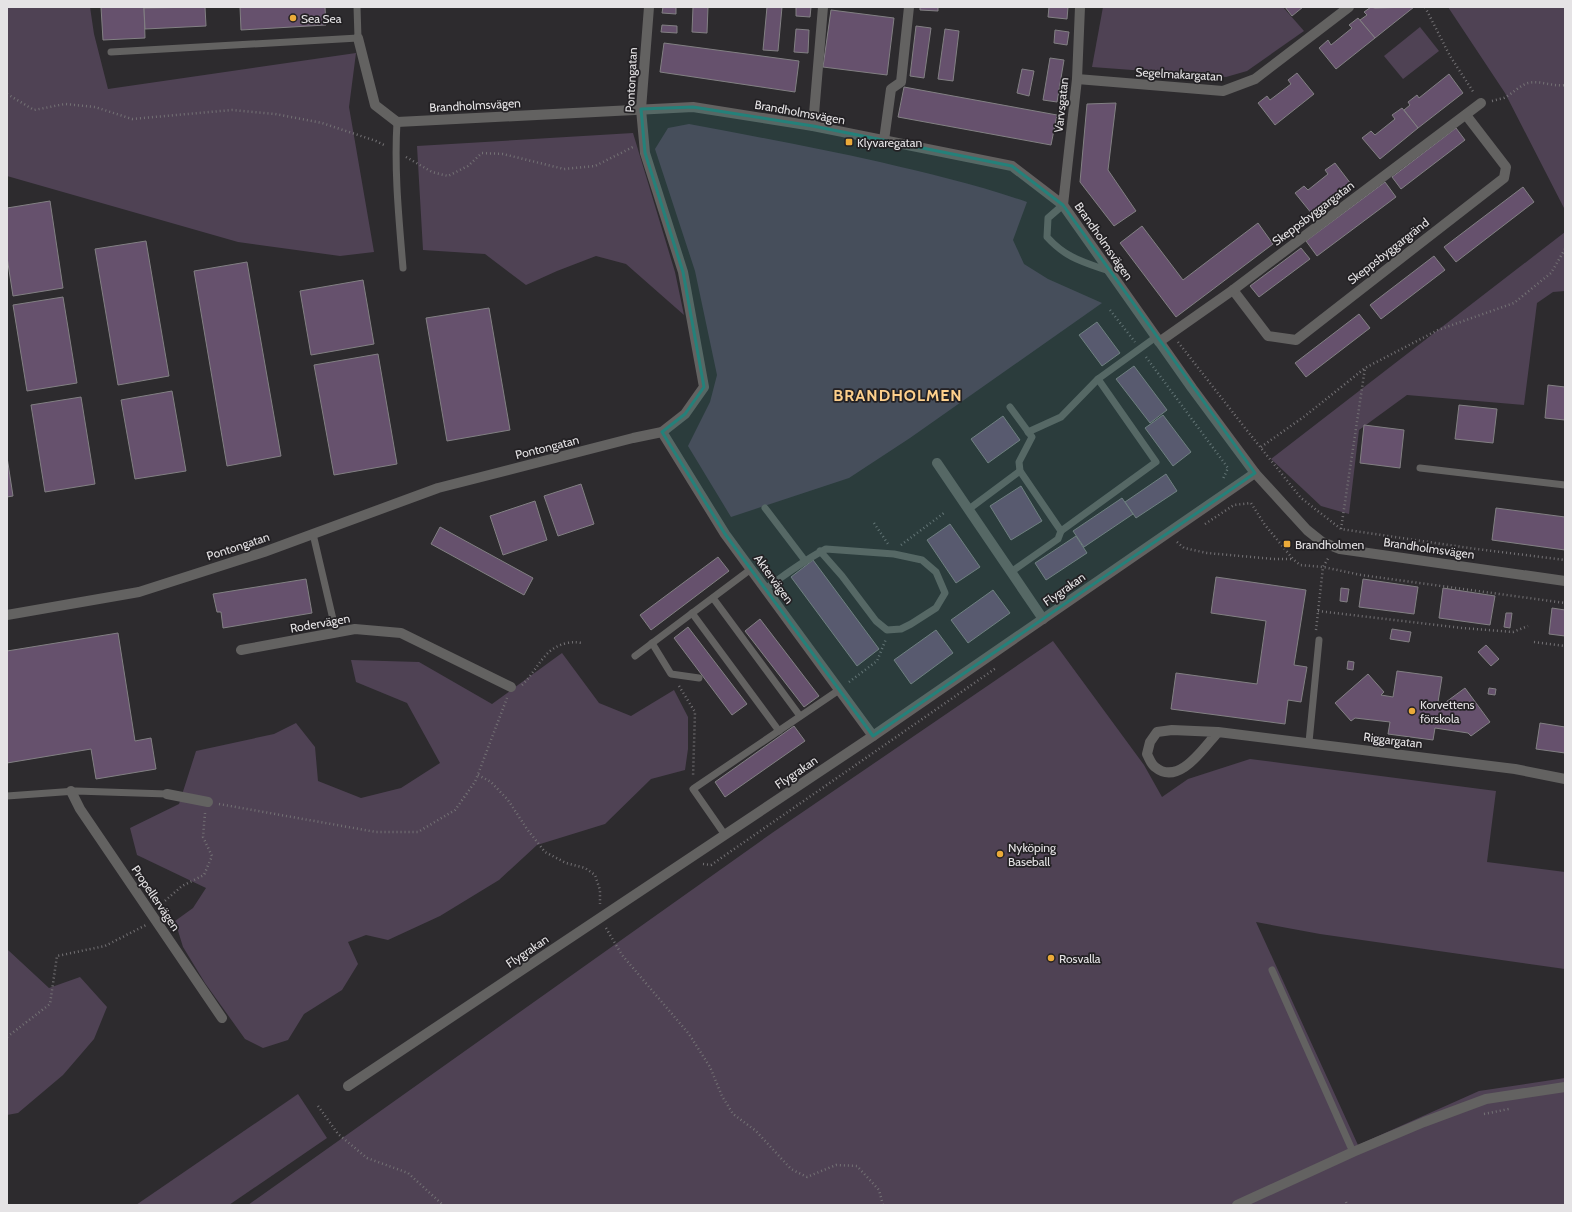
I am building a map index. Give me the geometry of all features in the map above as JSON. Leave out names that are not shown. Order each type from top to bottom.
[{"type":"street","name":"Pontongatan","points":[[7,615],[139,592],[264,552],[438,488],[633,438],[662,432],[685,414],[704,388],[683,272],[645,153],[641,109],[649,7]]},
{"type":"street","points":[[813,126],[823,7]]},
{"type":"street","points":[[884,140],[891,89],[900,82],[909,7]]},
{"type":"street","name":"Varvsgatan","points":[[1063,205],[1077,79],[1080,7]]},
{"type":"street","name":"Segelmakargatan","points":[[1077,79],[1222,91],[1255,79],[1349,7]]},
{"type":"street","points":[[358,38],[375,105],[397,122]]},
{"type":"street","name":"Skeppsbyggargatan","points":[[1158,339],[1172,334],[1233,290],[1481,103]]},
{"type":"street","name":"Brandholmsvägen","points":[[397,122],[693,107],[813,126],[1012,166],[1063,205],[1255,473],[1307,530],[1322,542],[1340,550],[1565,581]]},
{"type":"street","name":"Skeppsbyggargränd","points":[[1233,290],[1268,336],[1296,340],[1504,178],[1506,167],[1466,115]]},
{"type":"street","name":"Aktervägen","points":[[662,432],[725,534],[873,736]]},
{"type":"street","points":[[937,463],[1043,619]]},
{"type":"street","name":"Flygrakan","points":[[348,1086],[873,736],[1255,473]]},
{"type":"street","name":"Rodervägen","points":[[241,650],[355,629],[401,633],[511,688]]},
{"type":"street","name":"Riggargatan","points":[[1218,732],[1193,760],[1180,771],[1170,773],[1163,772],[1154,766],[1147,754],[1150,742],[1157,732],[1172,730],[1218,732],[1309,742],[1515,769],[1565,778]]},
{"type":"street","name":"Propellervägen","points":[[71,791],[80,809],[222,1018]]},
{"type":"street","points":[[167,794],[208,802]]},
{"type":"street","points":[[1237,1205],[1353,1152],[1424,1122],[1486,1099],[1565,1087]]},
{"type":"lane","points":[[111,52],[358,38],[357,7]]},
{"type":"lane","points":[[397,122],[395,151],[397,199],[403,268]]},
{"type":"lane","points":[[1063,205],[1048,218],[1047,237],[1056,247],[1070,257],[1109,271]]},
{"type":"lane","points":[[1028,432],[1061,417],[1098,379],[1140,349],[1158,339]]},
{"type":"lane","points":[[1011,572],[1058,539],[1061,531],[1156,462],[1098,379]]},
{"type":"lane","points":[[1010,407],[1032,437],[1019,462],[1020,471],[1061,531]]},
{"type":"lane","points":[[1420,468],[1565,485]]},
{"type":"lane","points":[[969,509],[1020,471]]},
{"type":"lane","points":[[765,508],[803,558]]},
{"type":"lane","points":[[313,534],[336,632]]},
{"type":"lane","points":[[765,589],[807,559],[820,551],[826,549],[893,553],[922,560],[936,572],[945,593],[936,608],[911,624],[901,629],[887,630],[876,621],[842,576],[820,551]]},
{"type":"lane","points":[[635,656],[751,569]]},
{"type":"lane","points":[[713,598],[800,716]]},
{"type":"lane","points":[[692,613],[779,731]]},
{"type":"lane","points":[[1309,742],[1319,640]]},
{"type":"lane","points":[[652,643],[671,674],[699,678]]},
{"type":"lane","points":[[724,835],[693,789],[839,690]]},
{"type":"lane","points":[[7,796],[71,791],[167,794]]},
{"type":"lane","points":[[1272,970],[1353,1152]]},
{"type":"path","points":[[1425,7],[1464,81],[1481,103],[1504,97],[1527,84],[1539,81],[1547,85],[1565,85]]},
{"type":"path","points":[[7,94],[34,110],[65,104],[95,106],[132,119],[232,110],[275,114],[322,123],[376,141],[432,172],[448,176],[468,166],[482,153],[503,154],[564,169],[595,166],[644,141]]},
{"type":"path","points":[[1261,447],[1305,416],[1365,368],[1438,330],[1514,303],[1551,272],[1565,249]]},
{"type":"path","points":[[1110,310],[1228,468],[1220,486]]},
{"type":"path","points":[[1172,334],[1301,498],[1340,528],[1565,560]]},
{"type":"path","points":[[1340,528],[1365,368]]},
{"type":"path","points":[[1234,504],[1251,503],[1265,525],[1293,559],[1300,565],[1323,567],[1361,575],[1565,603]]},
{"type":"path","points":[[874,523],[893,553],[944,513]]},
{"type":"path","points":[[1168,533],[1184,548],[1214,554],[1274,559],[1293,559]]},
{"type":"path","points":[[1319,640],[1316,631],[1323,567],[1334,547]]},
{"type":"path","points":[[1318,611],[1484,630],[1513,632],[1528,626]]},
{"type":"path","points":[[839,690],[877,661],[887,638],[887,630]]},
{"type":"path","points":[[7,1037],[50,1004],[57,956],[105,946],[149,924],[157,908],[182,886],[204,875],[212,856],[203,837],[205,812],[208,802],[376,832],[418,832],[455,810],[475,782],[511,688],[520,686],[526,681],[542,658],[558,645],[569,642],[582,643]]},
{"type":"path","points":[[1534,642],[1565,646]]},
{"type":"path","points":[[678,685],[694,712],[692,763]]},
{"type":"path","points":[[478,775],[491,782],[508,800],[527,829],[545,852],[566,863],[585,868],[596,875],[600,890],[601,917],[610,936],[622,955],[689,1034],[710,1067],[722,1096],[733,1114],[756,1131],[791,1169],[807,1177],[836,1165],[857,1166],[879,1190],[883,1205]]},
{"type":"path","points":[[318,1106],[338,1134],[367,1158],[408,1173],[443,1205]]},
{"type":"path","points":[[1479,1114],[1513,1109]]},
{"type":"highlighted area","points":[[693,107],[813,126],[1012,166],[1063,205],[1255,473],[873,736],[725,534],[662,432],[685,414],[704,387],[683,272],[645,153],[641,109]]},
{"type":"shaded area","points":[[7,7],[90,7],[94,34],[108,89],[356,53],[349,107],[374,252],[340,256],[238,242],[7,176]]},
{"type":"shaded area","points":[[1103,7],[1283,7],[1304,31],[1247,71],[1226,77],[1092,67]]},
{"type":"shaded area","points":[[1448,7],[1565,7],[1565,210],[1505,93]]},
{"type":"shaded area","points":[[1420,27],[1439,51],[1403,79],[1384,56]]},
{"type":"shaded area","points":[[689,124],[880,162],[973,185],[1027,202],[1013,240],[1024,264],[1048,279],[1102,303],[910,438],[849,478],[731,517],[688,446],[710,402],[717,375],[695,271],[655,149],[668,128]]},
{"type":"shaded area","points":[[633,133],[675,272],[684,315],[626,264],[596,256],[526,285],[485,254],[423,250],[417,146]]},
{"type":"shaded area","points":[[1565,232],[1565,291],[1553,292],[1537,303],[1524,405],[1407,395],[1359,430],[1349,514],[1321,506],[1271,459]]},
{"type":"shaded area","points":[[1053,641],[1144,765],[1162,797],[1188,779],[1250,759],[1496,791],[1487,862],[1565,872],[1565,969],[1320,934],[1256,922],[1358,1145],[1479,1091],[1565,1078],[1565,1205],[248,1205],[772,833]]},
{"type":"shaded area","points":[[562,653],[599,703],[631,716],[674,690],[688,717],[688,749],[685,770],[651,779],[605,824],[537,845],[499,880],[440,916],[388,940],[366,935],[348,942],[358,964],[342,990],[304,1014],[288,1040],[263,1048],[245,1039],[205,983],[183,947],[175,921],[193,908],[206,888],[137,855],[130,828],[179,804],[196,751],[274,734],[296,723],[315,747],[318,781],[361,798],[401,788],[440,763],[407,703],[356,682],[351,660],[419,662],[492,704]]},
{"type":"shaded area","points":[[7,946],[8,950],[49,988],[80,977],[107,1007],[94,1039],[63,1075],[18,1113],[7,1115]]},
{"type":"shaded area","points":[[298,1094],[327,1138],[229,1205],[136,1205]]},
{"type":"building","points":[[101,7],[144,7],[145,38],[103,40]]},
{"type":"building","points":[[205,7],[206,26],[145,29],[144,8]]},
{"type":"building","points":[[240,7],[325,7],[326,25],[241,30]]},
{"type":"building","points":[[663,7],[676,7],[676,14],[662,13]]},
{"type":"building","points":[[693,7],[708,7],[707,33],[692,32]]},
{"type":"building","points":[[767,7],[782,7],[778,51],[763,50]]},
{"type":"building","points":[[796,7],[811,7],[810,17],[796,16]]},
{"type":"building","points":[[920,7],[938,7],[938,11],[920,10]]},
{"type":"building","points":[[1049,7],[1068,7],[1067,19],[1048,17]]},
{"type":"building","points":[[1285,7],[1303,7],[1292,16]]},
{"type":"building","points":[[1371,7],[1414,7],[1375,38],[1360,20],[1367,15],[1364,12]]},
{"type":"building","points":[[831,10],[894,18],[887,75],[823,67]]},
{"type":"building","points":[[1358,18],[1375,38],[1336,69],[1319,48],[1328,40],[1331,45],[1352,28],[1349,25]]},
{"type":"building","points":[[662,25],[677,26],[677,33],[661,32]]},
{"type":"building","points":[[916,26],[931,28],[924,78],[910,76]]},
{"type":"building","points":[[796,29],[809,30],[808,53],[794,52]]},
{"type":"building","points":[[945,29],[959,31],[953,81],[938,79]]},
{"type":"building","points":[[1055,30],[1069,32],[1067,45],[1054,43]]},
{"type":"building","points":[[664,43],[799,61],[795,92],[660,72]]},
{"type":"building","points":[[1050,58],[1064,60],[1057,102],[1043,100]]},
{"type":"building","points":[[1022,69],[1034,71],[1029,96],[1017,93]]},
{"type":"building","points":[[1297,73],[1314,94],[1275,125],[1258,103],[1267,96],[1270,100],[1291,84],[1288,80]]},
{"type":"building","points":[[1449,74],[1463,93],[1418,128],[1404,110],[1410,105],[1408,102],[1417,95],[1419,98]]},
{"type":"building","points":[[904,87],[1057,115],[1051,145],[898,117]]},
{"type":"building","points":[[1116,103],[1108,170],[1136,211],[1114,226],[1080,182],[1087,104]]},
{"type":"building","points":[[1402,108],[1418,128],[1380,159],[1362,138],[1371,131],[1375,135],[1395,119],[1392,115]]},
{"type":"building","points":[[1456,128],[1465,140],[1401,189],[1392,177]]},
{"type":"building","points":[[1335,163],[1351,184],[1312,214],[1295,193],[1304,186],[1308,190],[1328,174],[1325,170]]},
{"type":"building","points":[[1385,182],[1396,197],[1317,256],[1306,241]]},
{"type":"building","points":[[1523,187],[1534,202],[1456,262],[1444,247]]},
{"type":"building","points":[[50,201],[63,288],[13,296],[7,257],[7,208]]},
{"type":"building","points":[[1258,223],[1273,244],[1176,317],[1120,243],[1142,226],[1183,280]]},
{"type":"building","points":[[146,241],[169,376],[118,385],[95,249]]},
{"type":"building","points":[[1301,248],[1310,259],[1259,297],[1250,286]]},
{"type":"building","points":[[1434,256],[1445,270],[1381,319],[1370,305]]},
{"type":"building","points":[[247,262],[281,456],[227,466],[194,271]]},
{"type":"building","points":[[363,280],[374,344],[311,355],[300,291]]},
{"type":"building","points":[[63,297],[77,383],[27,391],[13,305]]},
{"type":"building","points":[[489,308],[510,430],[447,441],[426,318]]},
{"type":"building","points":[[1359,314],[1370,328],[1306,377],[1295,363]]},
{"type":"building","points":[[1097,322],[1120,353],[1102,366],[1079,335]]},
{"type":"building","points":[[378,354],[397,464],[334,475],[314,365]]},
{"type":"building","points":[[1134,366],[1167,410],[1150,423],[1116,379]]},
{"type":"building","points":[[1548,385],[1565,387],[1565,420],[1545,418]]},
{"type":"building","points":[[172,391],[186,471],[135,479],[121,400]]},
{"type":"building","points":[[81,397],[95,484],[45,492],[31,405]]},
{"type":"building","points":[[1459,405],[1497,409],[1493,443],[1455,439]]},
{"type":"building","points":[[1163,415],[1191,452],[1173,466],[1145,428]]},
{"type":"building","points":[[1003,416],[1020,440],[988,463],[971,439]]},
{"type":"building","points":[[1364,425],[1404,430],[1400,468],[1360,463]]},
{"type":"building","points":[[7,457],[13,496],[7,497]]},
{"type":"building","points":[[1166,474],[1177,491],[1136,518],[1125,502]]},
{"type":"building","points":[[581,484],[594,524],[558,536],[544,496]]},
{"type":"building","points":[[1021,486],[1042,521],[1011,540],[990,506]]},
{"type":"building","points":[[1122,498],[1133,514],[1084,547],[1073,531]]},
{"type":"building","points":[[535,501],[547,540],[503,555],[490,516]]},
{"type":"building","points":[[1496,508],[1565,517],[1565,550],[1492,540]]},
{"type":"building","points":[[950,524],[980,567],[956,583],[927,540]]},
{"type":"building","points":[[440,527],[533,578],[524,595],[431,544]]},
{"type":"building","points":[[1076,536],[1087,553],[1046,580],[1035,563]]},
{"type":"building","points":[[718,557],[729,571],[651,630],[640,615]]},
{"type":"building","points":[[813,560],[879,649],[857,666],[791,577]]},
{"type":"building","points":[[1216,577],[1306,590],[1294,665],[1307,667],[1301,702],[1288,700],[1285,724],[1171,709],[1176,673],[1257,684],[1266,621],[1211,613]]},
{"type":"building","points":[[306,579],[312,613],[223,628],[221,612],[217,612],[213,594]]},
{"type":"building","points":[[1363,579],[1418,587],[1414,614],[1359,607]]},
{"type":"building","points":[[1341,588],[1349,589],[1347,602],[1340,601]]},
{"type":"building","points":[[1443,588],[1495,596],[1490,625],[1439,618]]},
{"type":"building","points":[[993,590],[1010,613],[968,643],[951,620]]},
{"type":"building","points":[[1552,608],[1565,610],[1565,636],[1549,634]]},
{"type":"building","points":[[1506,613],[1512,613],[1510,628],[1504,627]]},
{"type":"building","points":[[760,619],[819,696],[804,707],[745,631]]},
{"type":"building","points":[[688,627],[747,704],[732,715],[674,638]]},
{"type":"building","points":[[1392,629],[1411,632],[1409,642],[1390,639]]},
{"type":"building","points":[[936,630],[953,653],[911,684],[894,660]]},
{"type":"building","points":[[118,633],[135,741],[151,738],[156,769],[96,779],[91,749],[7,763],[7,651]]},
{"type":"building","points":[[1486,645],[1499,659],[1491,666],[1478,652]]},
{"type":"building","points":[[1348,661],[1354,662],[1353,670],[1347,669]]},
{"type":"building","name":"Korvettens förskola","points":[[1397,671],[1442,677],[1438,702],[1447,704],[1446,702],[1465,688],[1490,722],[1471,736],[1468,733],[1435,728],[1433,740],[1388,734],[1390,722],[1355,718],[1351,721],[1335,703],[1368,674],[1384,692],[1381,695],[1393,697]]},
{"type":"building","points":[[1489,688],[1496,689],[1495,695],[1488,694]]},
{"type":"building","points":[[1540,723],[1565,727],[1565,753],[1536,749]]},
{"type":"building","points":[[794,726],[805,741],[725,797],[715,782]]},
{"type":"place","name":"Sea Sea","points":[[293,18]]},
{"type":"place","name":"Klyvaregatan","points":[[849,142]]},
{"type":"place","name":"Brandholmen","points":[[1287,544]]},
{"type":"place","name":"Korvettens förskola","points":[[1412,711]]},
{"type":"place","name":"Nyköping Baseball","points":[[1000,854]]},
{"type":"place","name":"Rosvalla","points":[[1051,958]]},
{"type":"district","name":"BRANDHOLMEN","points":[[898,395]]}]
